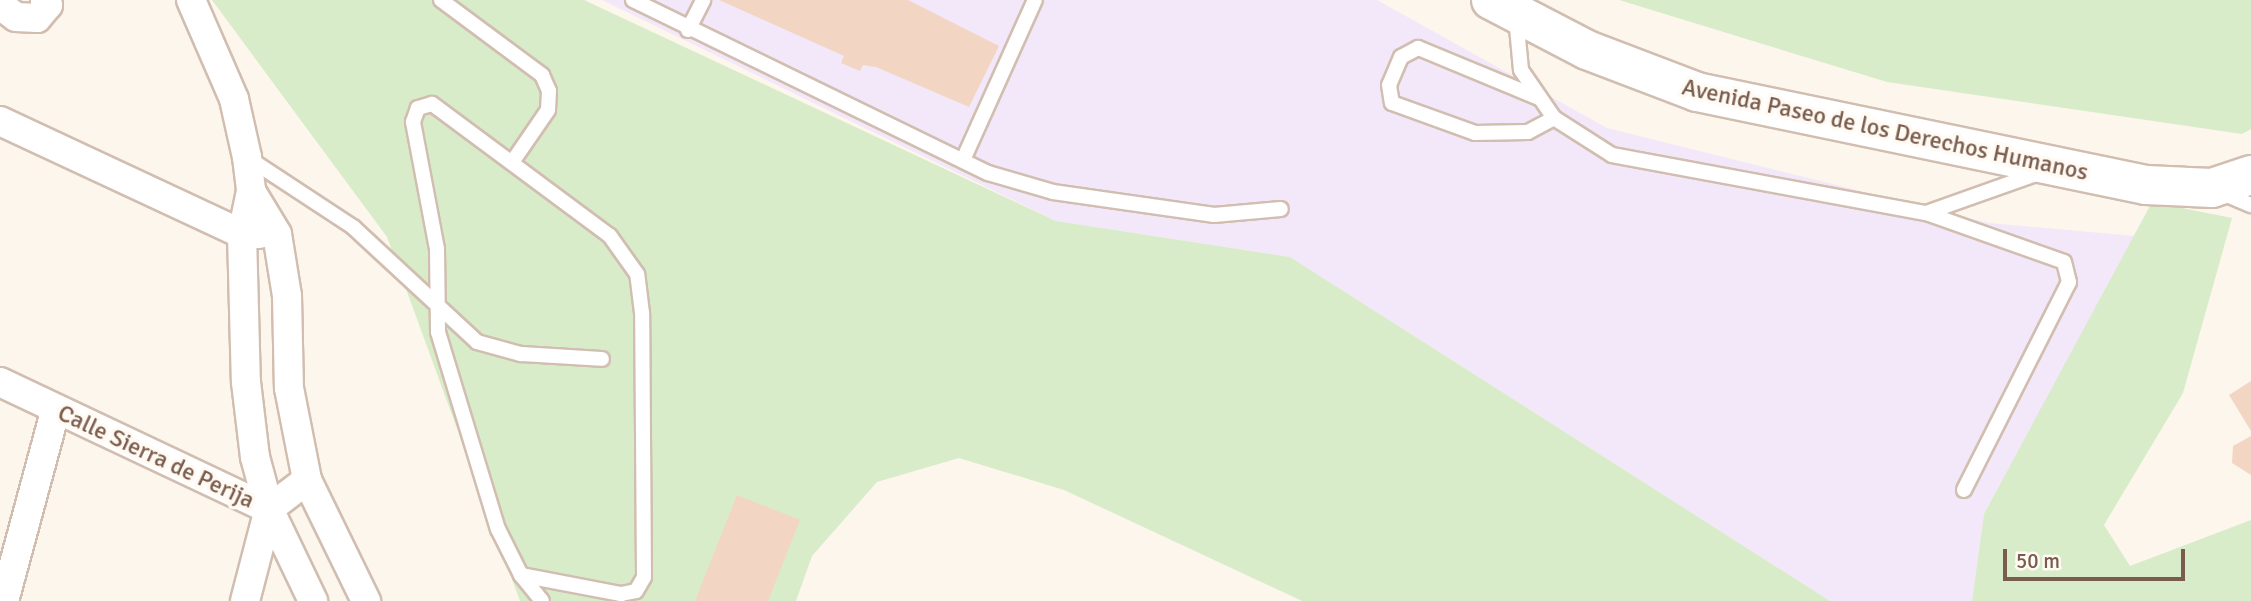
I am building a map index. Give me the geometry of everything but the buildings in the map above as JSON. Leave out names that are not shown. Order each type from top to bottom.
[{"type":"main road","name":"Avenida Paseo de los Derechos Humanos","points":[[1504,6],[1587,50],[1697,92],[2050,168],[2146,185],[2213,188],[2251,175]]},
{"type":"street","points":[[0,5],[16,17],[37,18],[48,5],[46,0]]},
{"type":"street","points":[[191,0],[234,99],[247,157],[251,191],[242,234],[246,382],[255,457],[269,509],[313,601]]},
{"type":"street","points":[[0,121],[242,234],[277,234]]},
{"type":"street","points":[[251,191],[277,234],[287,296],[289,388],[307,480],[366,601]]},
{"type":"street","name":"Calle Sierra de Perija","points":[[0,382],[55,412],[269,509],[307,480]]},
{"type":"street","points":[[4,601],[55,412]]},
{"type":"street","points":[[245,601],[269,509]]},
{"type":"lane","points":[[441,0],[545,83],[548,110],[513,162]]},
{"type":"lane","points":[[633,0],[688,30],[962,160],[1054,192],[1214,215],[1281,209]]},
{"type":"lane","points":[[688,30],[703,0]]},
{"type":"lane","points":[[962,160],[1035,0]]},
{"type":"lane","points":[[1504,6],[1521,70],[1554,118],[1612,155],[1926,213],[2064,262],[2069,282],[1964,490]]},
{"type":"lane","points":[[1540,98],[1418,48],[1401,57],[1389,85],[1392,103],[1475,133],[1528,132],[1554,118]]},
{"type":"lane","points":[[521,575],[621,594],[636,592],[644,577],[642,313],[637,274],[610,236],[447,110],[432,104],[418,108],[414,122],[437,249],[438,332],[498,529],[521,575],[542,601]]},
{"type":"lane","points":[[247,157],[353,227],[477,342],[521,354],[602,359]]},
{"type":"lane","points":[[1926,213],[2050,168]]},
{"type":"lane","points":[[2213,188],[2251,205]]},
{"type":"shaded area","points":[[602,0],[1377,0],[1607,128],[1989,223],[2135,236],[1984,514],[1972,601],[1830,601],[1290,257],[1056,221]]},
{"type":"green space","points":[[212,0],[584,0],[1056,221],[1290,257],[1830,601],[1302,601],[1064,490],[959,458],[877,482],[812,556],[796,601],[520,601],[387,237]]},
{"type":"green space","points":[[1619,0],[2251,0],[2251,129],[2242,134],[1887,82]]},
{"type":"green space","points":[[2152,202],[2232,218],[2183,393],[2104,525],[2130,566],[2251,520],[2251,601],[1972,601],[1984,514]]}]
